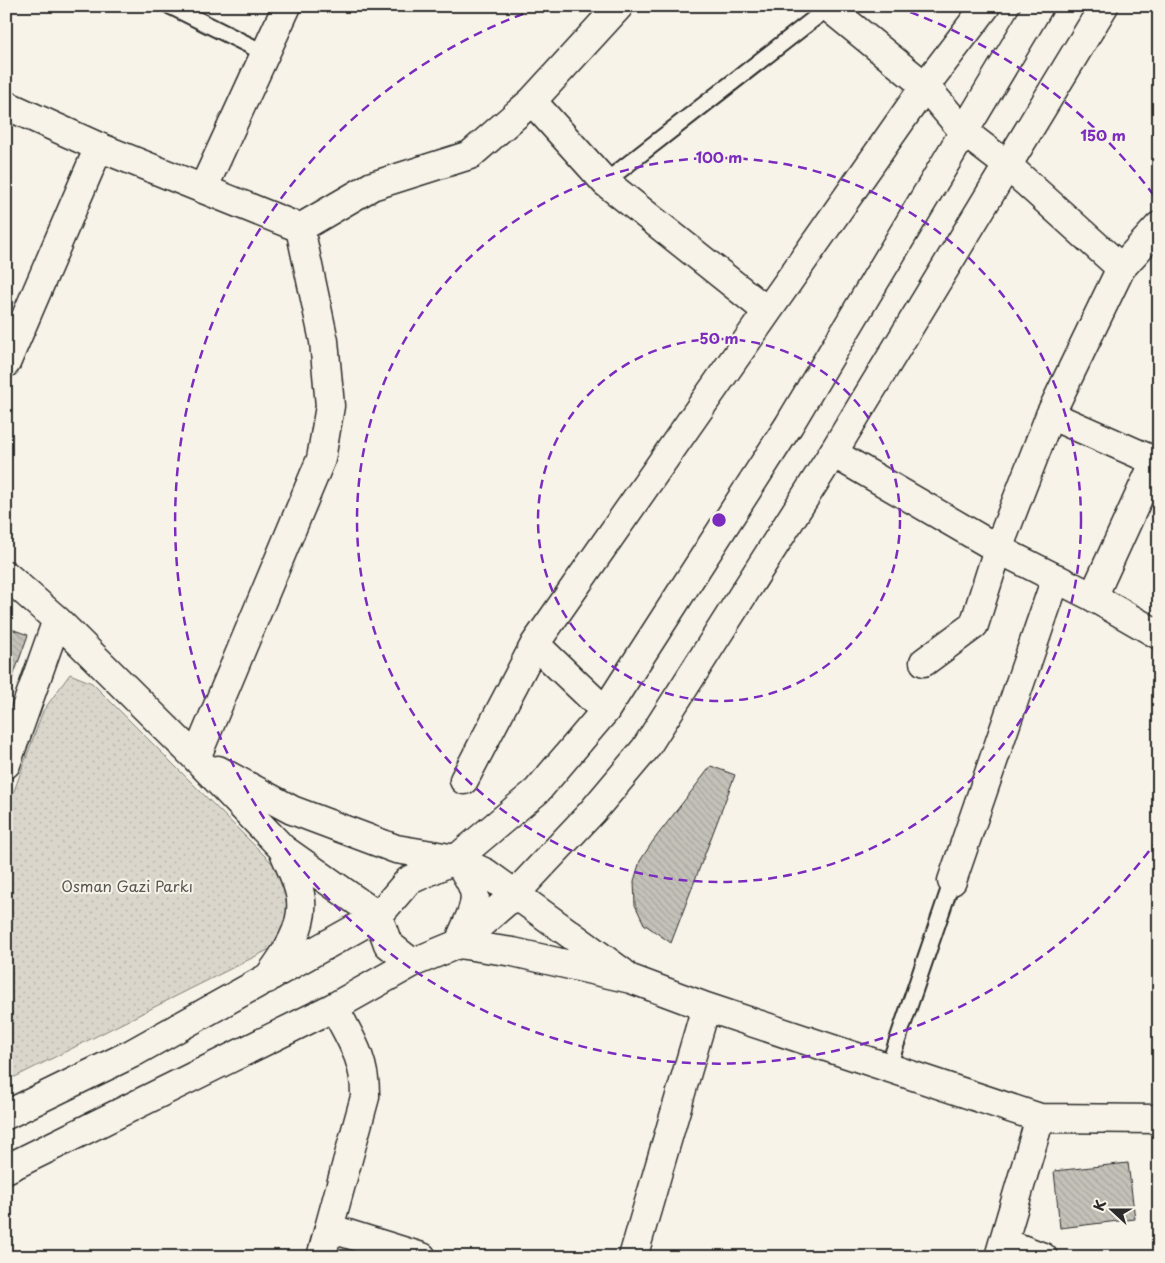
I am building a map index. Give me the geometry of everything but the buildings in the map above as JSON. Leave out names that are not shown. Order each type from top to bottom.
[{"type":"street","points":[[203,189],[267,54],[287,6]]},
{"type":"street","points":[[300,228],[372,186],[470,155],[532,101],[618,6]]},
{"type":"street","points":[[464,780],[535,644],[767,310],[926,86],[986,6]]},
{"type":"street","points":[[6,1115],[132,1054],[378,916],[408,881],[456,859],[537,791],[605,711],[789,425],[1039,6]]},
{"type":"street","points":[[6,1169],[334,1007],[412,962],[458,944],[514,895],[592,812],[644,750],[833,453],[1104,6]]},
{"type":"street","points":[[828,7],[926,86],[964,132],[1008,165],[1121,268]]},
{"type":"street","points":[[532,101],[605,182],[767,310]]},
{"type":"street","points":[[6,104],[98,147],[300,228]]},
{"type":"street","points":[[6,363],[98,147]]},
{"type":"street","points":[[924,662],[974,625],[998,549],[1050,415],[1121,268],[1159,226]]},
{"type":"street","points":[[196,758],[321,459],[330,406],[327,369],[324,341],[300,228]]},
{"type":"street","points":[[1050,415],[1157,462],[1093,597]]},
{"type":"street","points":[[833,453],[998,549],[1093,597],[1159,635]]},
{"type":"street","points":[[6,575],[57,620],[196,758],[283,850],[378,916],[388,944],[412,962]]},
{"type":"street","points":[[952,881],[1056,578]]},
{"type":"street","points":[[6,764],[57,620]]},
{"type":"street","points":[[535,644],[605,711]]},
{"type":"street","points":[[196,758],[301,813],[396,849],[456,859],[486,873],[631,979]]},
{"type":"street","points":[[267,979],[288,950],[299,922],[300,894],[283,850]]},
{"type":"street","points":[[456,859],[472,882],[476,904],[458,944]]},
{"type":"street","points":[[458,944],[513,952],[631,979],[706,1007],[1040,1118],[1159,1119]]},
{"type":"street","points":[[321,1257],[365,1096],[366,1077],[361,1060],[334,1007]]},
{"type":"street","points":[[633,1257],[706,1007]]},
{"type":"street","points":[[1040,1118],[1001,1249],[1043,1257]]},
{"type":"street","points":[[329,1228],[422,1257]]},
{"type":"lane","points":[[170,6],[267,54]]},
{"type":"lane","points":[[605,182],[828,7]]},
{"type":"lane","points":[[888,1068],[952,881]]},
{"type":"green space","name":"Osman Gazi Parkı","points":[[70,674],[92,683],[285,876],[296,908],[286,938],[270,949],[15,1077],[6,1074],[6,813],[43,711]]}]
